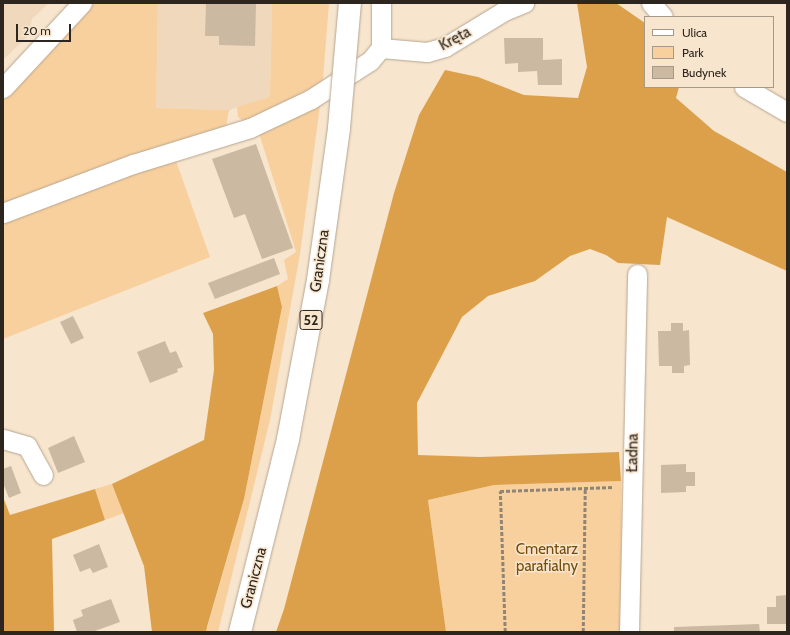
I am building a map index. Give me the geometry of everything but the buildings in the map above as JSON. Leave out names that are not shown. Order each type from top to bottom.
[{"type":"highway","name":"Graniczna","points":[[240,632],[284,454],[316,288],[339,128],[350,3]]},
{"type":"street","points":[[3,88],[82,3]]},
{"type":"street","points":[[3,212],[133,164],[256,125],[311,99],[370,61],[381,48],[381,3]]},
{"type":"street","name":"Kręta","points":[[381,48],[427,52],[445,47],[504,12],[524,3]]},
{"type":"street","points":[[651,3],[662,16]]},
{"type":"street","points":[[746,88],[787,112]]},
{"type":"street","name":"Ładna","points":[[629,632],[637,274]]},
{"type":"street","points":[[3,439],[27,446],[43,475]]},
{"type":"path","points":[[505,632],[500,491],[617,487]]},
{"type":"path","points":[[583,632],[585,488]]},
{"type":"shaded area","points":[[3,3],[49,3],[32,19],[28,36],[3,60]]},
{"type":"shaded area","points":[[158,3],[272,3],[270,97],[229,110],[156,108]]},
{"type":"shaded area","points":[[577,3],[616,3],[644,22],[644,88],[679,88],[676,98],[714,131],[787,172],[787,271],[667,217],[660,265],[618,263],[606,255],[590,249],[570,256],[535,281],[488,296],[462,317],[417,403],[418,455],[480,457],[619,452],[621,481],[494,485],[428,500],[446,632],[276,632],[284,609],[394,193],[419,115],[445,70],[478,77],[524,95],[578,98],[587,67]]},
{"type":"shaded area","points":[[277,286],[282,307],[244,499],[206,632],[152,632],[144,566],[112,484],[204,440],[214,370],[213,334],[203,313]]},
{"type":"shaded area","points":[[95,489],[105,520],[52,539],[54,632],[3,632],[3,497],[10,515]]},
{"type":"green space","points":[[95,3],[158,3],[156,108],[229,110],[226,126],[3,208],[3,97]]},
{"type":"green space","points":[[272,3],[329,3],[322,91],[300,254],[270,420],[218,632],[206,632],[244,499],[282,307],[277,286],[288,279],[284,260],[296,252],[259,133],[238,117],[237,107],[270,97]]},
{"type":"green space","points":[[176,161],[210,257],[3,339],[3,220],[63,197]]},
{"type":"green space","name":"Cmentarz parafialny","points":[[621,481],[622,632],[446,632],[428,500],[494,485]]},
{"type":"green space","points":[[112,484],[124,513],[105,520],[95,489]]}]
